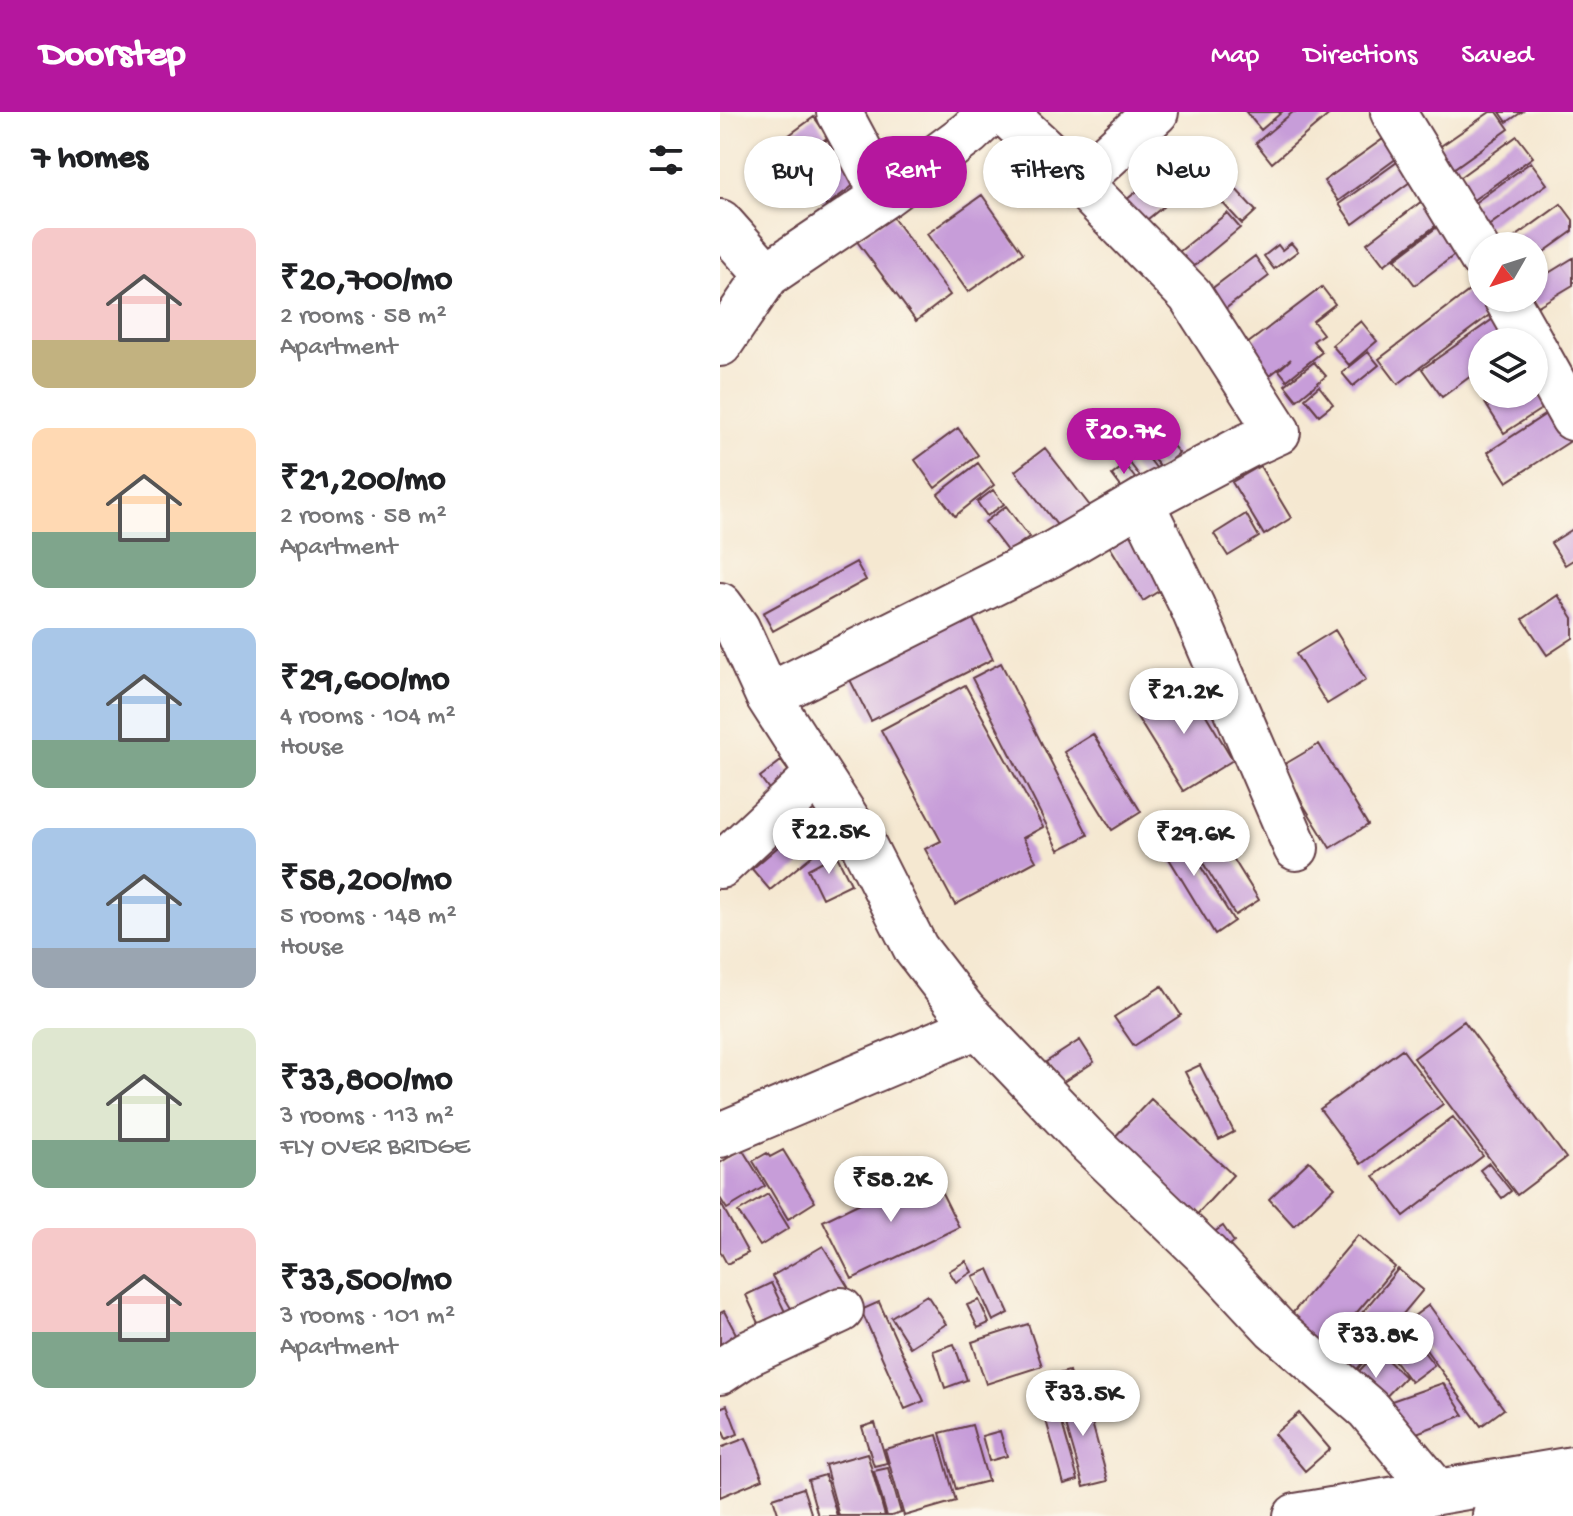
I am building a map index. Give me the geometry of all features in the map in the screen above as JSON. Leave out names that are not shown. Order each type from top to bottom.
[{"type":"street","points":[[839,112],[857,146]]},
{"type":"street","points":[[965,136],[991,112]]},
{"type":"street","points":[[1004,112],[1030,136]]},
{"type":"street","points":[[1112,152],[1156,112]]},
{"type":"street","points":[[1393,112],[1468,235]]},
{"type":"street","points":[[720,344],[767,275],[866,208]]},
{"type":"street","points":[[768,696],[1052,554],[1141,502],[1278,432],[1190,295],[1105,208]]},
{"type":"street","points":[[720,222],[767,275]]},
{"type":"street","points":[[1548,373],[1573,418]]},
{"type":"street","points":[[1141,502],[1192,606],[1296,848]]},
{"type":"street","points":[[726,622],[768,696],[863,844],[916,949],[963,1010],[1086,1139],[1207,1255],[1275,1328],[1368,1409],[1437,1492]]},
{"type":"street","points":[[720,866],[817,775]]},
{"type":"street","points":[[720,1135],[978,1026]]},
{"type":"street","points":[[720,1372],[747,1354],[841,1310]]},
{"type":"street","points":[[1296,1516],[1573,1469]]},
{"type":"street","points":[[1495,1516],[1573,1503]]},
{"type":"building","points":[[1246,112],[1282,112],[1261,130]]},
{"type":"building","points":[[1293,112],[1332,112],[1272,163],[1256,143]]},
{"type":"building","points":[[1490,112],[1497,112],[1509,129],[1453,169],[1438,148]]},
{"type":"building","points":[[1500,112],[1522,112],[1507,122]]},
{"type":"building","points":[[814,117],[827,136],[788,136]]},
{"type":"building","points":[[1517,136],[1533,157],[1472,201],[1456,180]]},
{"type":"building","points":[[1383,139],[1397,158],[1338,201],[1324,181]]},
{"type":"building","points":[[841,140],[857,161],[857,183],[841,195]]},
{"type":"building","points":[[1400,160],[1414,179],[1353,224],[1339,204]]},
{"type":"building","points":[[1531,162],[1547,184],[1484,229],[1469,207]]},
{"type":"building","points":[[1238,191],[1256,211],[1242,224],[1227,208],[1238,208]]},
{"type":"building","points":[[982,195],[983,208],[991,208],[1023,253],[968,292],[927,234]]},
{"type":"building","points":[[1426,198],[1443,220],[1384,265],[1367,243]]},
{"type":"building","points":[[1128,199],[1128,208],[1161,208],[1138,227],[1120,205]]},
{"type":"building","points":[[1561,204],[1573,220],[1573,231],[1548,249],[1548,232],[1522,232]]},
{"type":"building","points":[[1227,213],[1240,228],[1188,271],[1174,256]]},
{"type":"building","points":[[891,215],[950,295],[916,321],[856,240]]},
{"type":"building","points":[[1445,221],[1465,247],[1415,285],[1395,259]]},
{"type":"building","points":[[1291,243],[1298,251],[1274,269],[1264,256],[1278,245],[1282,250]]},
{"type":"building","points":[[1255,256],[1269,276],[1225,309],[1210,290]]},
{"type":"building","points":[[1573,258],[1573,285],[1548,300],[1548,273]]},
{"type":"building","points":[[1322,287],[1335,304],[1313,321],[1323,334],[1313,341],[1322,352],[1287,380],[1279,370],[1291,359],[1269,376],[1247,344]]},
{"type":"building","points":[[1468,292],[1468,312],[1493,312],[1468,328],[1468,331],[1398,384],[1379,359]]},
{"type":"building","points":[[1496,317],[1503,328],[1480,328]]},
{"type":"building","points":[[1361,321],[1377,341],[1349,365],[1332,345]]},
{"type":"building","points":[[1468,337],[1468,378],[1442,397],[1422,369]]},
{"type":"building","points":[[1368,352],[1379,365],[1353,386],[1342,373]]},
{"type":"building","points":[[1314,362],[1326,376],[1297,400],[1285,385]]},
{"type":"building","points":[[1319,386],[1333,404],[1319,415],[1305,398]]},
{"type":"building","points":[[1488,408],[1543,408],[1504,433]]},
{"type":"building","points":[[1549,412],[1569,442],[1507,482],[1488,452]]},
{"type":"building","points":[[1154,424],[1179,453],[1161,468],[1137,439]]},
{"type":"building","points":[[958,428],[978,455],[935,488],[915,460]]},
{"type":"building","points":[[1126,429],[1157,469],[1143,480],[1112,440]]},
{"type":"building","points":[[1045,448],[1097,515],[1067,538],[1015,471]]},
{"type":"building","points":[[978,463],[994,485],[955,516],[938,494]]},
{"type":"building","points":[[1125,465],[1135,478],[1122,488],[1112,475]]},
{"type":"building","points":[[1260,466],[1291,518],[1264,535],[1232,482]]},
{"type":"building","points":[[993,490],[1004,504],[987,516],[977,502]]},
{"type":"building","points":[[1006,506],[1029,537],[1008,552],[985,522]]},
{"type":"building","points":[[1246,514],[1259,537],[1228,556],[1214,534]]},
{"type":"building","points":[[1135,519],[1173,582],[1143,601],[1104,537]]},
{"type":"building","points":[[1573,529],[1573,560],[1565,565],[1551,543]]},
{"type":"building","points":[[856,562],[866,580],[773,631],[763,613]]},
{"type":"building","points":[[1558,595],[1573,618],[1573,638],[1547,655],[1523,619]]},
{"type":"building","points":[[968,609],[993,659],[871,721],[846,672]]},
{"type":"building","points":[[1335,630],[1366,680],[1327,704],[1296,654]]},
{"type":"building","points":[[1001,663],[1088,835],[1059,850],[972,678]]},
{"type":"building","points":[[1185,680],[1233,760],[1183,791],[1134,712]]},
{"type":"building","points":[[965,685],[1043,827],[1023,838],[1036,861],[955,905],[925,849],[941,841],[881,730]]},
{"type":"building","points":[[1093,734],[1141,812],[1112,830],[1064,752]]},
{"type":"building","points":[[1319,744],[1368,825],[1330,848],[1280,767]]},
{"type":"building","points":[[781,761],[795,780],[774,796],[760,777]]},
{"type":"building","points":[[812,818],[831,840],[770,890],[752,869]]},
{"type":"building","points":[[1173,821],[1234,921],[1215,934],[1154,834]]},
{"type":"building","points":[[1210,821],[1259,900],[1235,915],[1186,835]]},
{"type":"building","points":[[836,854],[851,884],[822,898],[808,869]]},
{"type":"building","points":[[1162,986],[1181,1015],[1134,1046],[1114,1017]]},
{"type":"building","points":[[1464,1021],[1566,1158],[1517,1195],[1414,1058]]},
{"type":"building","points":[[1080,1040],[1094,1062],[1060,1084],[1046,1062]]},
{"type":"building","points":[[1402,1049],[1443,1104],[1361,1164],[1320,1109]]},
{"type":"building","points":[[1200,1065],[1234,1132],[1219,1140],[1185,1072]]},
{"type":"building","points":[[1151,1099],[1233,1175],[1192,1220],[1109,1143]]},
{"type":"building","points":[[1453,1117],[1483,1156],[1404,1216],[1374,1176]]},
{"type":"building","points":[[742,1149],[765,1186],[727,1209],[720,1198],[720,1163]]},
{"type":"building","points":[[783,1150],[815,1202],[788,1219],[753,1161],[767,1153],[770,1157]]},
{"type":"building","points":[[1309,1161],[1335,1187],[1294,1226],[1269,1199]]},
{"type":"building","points":[[1489,1163],[1511,1191],[1502,1198],[1480,1170]]},
{"type":"building","points":[[930,1169],[959,1227],[852,1279],[823,1221]]},
{"type":"building","points":[[768,1194],[789,1228],[760,1246],[738,1212]]},
{"type":"building","points":[[720,1202],[748,1253],[727,1264],[720,1251]]},
{"type":"building","points":[[1223,1226],[1234,1242],[1216,1255],[1204,1239]]},
{"type":"building","points":[[1358,1235],[1395,1267],[1322,1354],[1285,1322]]},
{"type":"building","points":[[823,1246],[848,1287],[796,1317],[772,1276]]},
{"type":"building","points":[[966,1261],[972,1272],[956,1282],[949,1271]]},
{"type":"building","points":[[989,1269],[1009,1313],[993,1321],[973,1276]]},
{"type":"building","points":[[1398,1269],[1423,1290],[1349,1379],[1324,1359]]},
{"type":"building","points":[[771,1283],[789,1320],[763,1332],[746,1295]]},
{"type":"building","points":[[927,1295],[946,1324],[910,1347],[891,1317]]},
{"type":"building","points":[[979,1300],[989,1323],[978,1328],[967,1305]]},
{"type":"building","points":[[879,1302],[924,1401],[905,1409],[861,1310]]},
{"type":"building","points":[[1429,1305],[1504,1409],[1481,1426],[1406,1322]]},
{"type":"building","points":[[724,1311],[744,1349],[720,1361],[720,1313]]},
{"type":"building","points":[[1028,1324],[1042,1366],[986,1384],[972,1342]]},
{"type":"building","points":[[1404,1326],[1434,1365],[1411,1382],[1381,1343]]},
{"type":"building","points":[[954,1344],[967,1380],[945,1388],[933,1351]]},
{"type":"building","points":[[1378,1351],[1405,1377],[1374,1409],[1347,1384]]},
{"type":"building","points":[[1069,1371],[1074,1389],[1063,1392],[1058,1374]]},
{"type":"building","points":[[1443,1383],[1464,1415],[1406,1437],[1380,1405]]},
{"type":"building","points":[[1083,1390],[1108,1481],[1084,1487],[1058,1397]]},
{"type":"building","points":[[1056,1402],[1078,1480],[1064,1484],[1042,1406]]},
{"type":"building","points":[[727,1405],[738,1434],[726,1439],[720,1425],[720,1408]]},
{"type":"building","points":[[1299,1413],[1330,1449],[1305,1471],[1274,1434]]},
{"type":"building","points":[[875,1423],[887,1463],[874,1466],[862,1427]]},
{"type":"building","points":[[972,1425],[988,1481],[956,1489],[940,1433]]},
{"type":"building","points":[[1000,1431],[1007,1456],[989,1461],[982,1436]]},
{"type":"building","points":[[937,1435],[956,1501],[904,1516],[885,1449]]},
{"type":"building","points":[[746,1438],[763,1479],[720,1497],[720,1448]]},
{"type":"building","points":[[867,1453],[885,1516],[839,1516],[825,1465]]},
{"type":"building","points":[[888,1468],[901,1513],[891,1516],[887,1516],[874,1471]]},
{"type":"building","points":[[825,1475],[837,1516],[818,1516],[808,1480]]},
{"type":"building","points":[[803,1488],[812,1516],[779,1516],[773,1498]]}]
